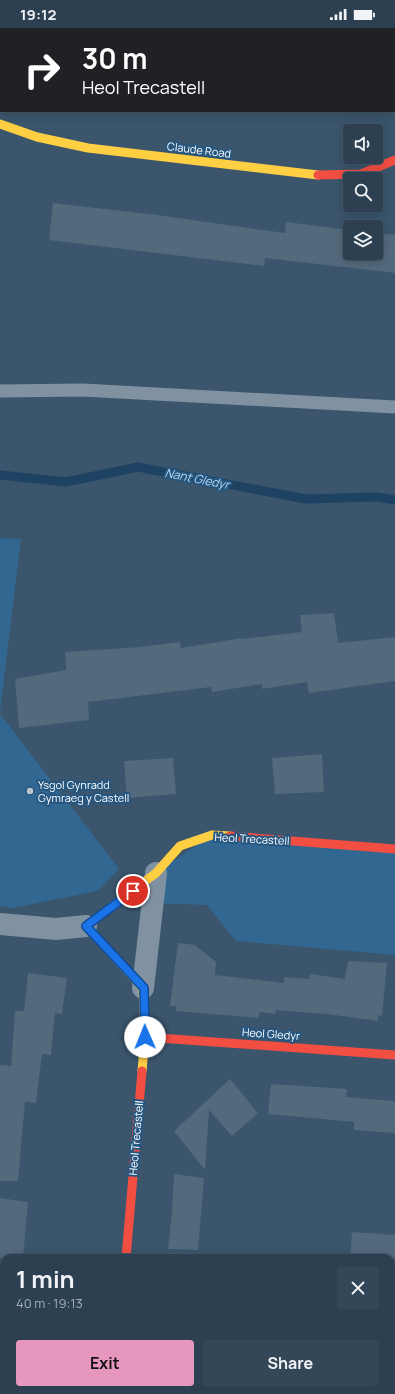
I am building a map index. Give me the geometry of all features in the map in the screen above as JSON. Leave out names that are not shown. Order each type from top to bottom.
[{"type":"street","name":"Claude Road","points":[[0,124],[18,132],[64,144],[256,169],[324,176],[361,174],[395,160]]},
{"type":"street","name":"Heol Trecastell","points":[[86,926],[156,873],[180,846],[212,835],[395,849]]},
{"type":"street","points":[[144,988],[156,873]]},
{"type":"street","points":[[0,924],[56,929],[86,926],[144,988]]},
{"type":"street","name":"Heol Trecastell","points":[[126,1254],[145,1037],[144,988]]},
{"type":"street","name":"Heol Gledyr","points":[[145,1037],[395,1055]]},
{"type":"lane","points":[[0,391],[83,390],[395,407]]},
{"type":"shaded area","points":[[0,538],[21,539],[0,712]]},
{"type":"shaded area","name":"Ysgol Gynradd Gymraeg y Castell","points":[[0,714],[119,869],[98,891],[13,908],[0,906]]},
{"type":"shaded area","points":[[212,835],[395,849],[395,955],[236,941],[207,905],[153,903],[156,873]]},
{"type":"building","points":[[53,203],[157,215],[285,233],[286,222],[343,229],[343,260],[383,260],[383,234],[395,235],[395,273],[265,258],[264,266],[49,240]]},
{"type":"building","points":[[334,613],[338,643],[395,637],[395,681],[309,693],[307,682],[262,689],[262,684],[212,692],[211,687],[88,702],[89,720],[19,728],[15,679],[66,670],[65,652],[140,647],[180,642],[181,648],[242,638],[302,632],[300,615]]},
{"type":"building","points":[[322,754],[324,792],[275,794],[272,758]]},
{"type":"building","points":[[173,758],[176,794],[127,798],[124,761]]},
{"type":"building","points":[[178,943],[195,945],[216,962],[215,975],[284,983],[284,977],[309,979],[310,974],[345,979],[348,961],[387,963],[382,1016],[378,1015],[378,1021],[327,1014],[276,1010],[275,1014],[260,1012],[258,1018],[176,1011],[176,1006],[170,1006]]},
{"type":"building","points":[[28,973],[67,978],[62,1014],[55,1013],[51,1055],[42,1054],[36,1103],[25,1102],[18,1181],[0,1181],[0,1065],[11,1066],[15,1011],[24,1011]]},
{"type":"building","points":[[230,1079],[258,1113],[232,1136],[209,1110],[205,1170],[174,1131]]},
{"type":"building","points":[[271,1084],[347,1089],[346,1097],[395,1101],[395,1133],[354,1130],[354,1122],[268,1114]]},
{"type":"building","points":[[174,1174],[204,1178],[198,1250],[168,1249]]},
{"type":"building","points":[[0,1198],[28,1202],[23,1254],[0,1254]]},
{"type":"building","points":[[352,1232],[395,1235],[395,1254],[350,1254]]},
{"type":"waterway","name":"Nant Gledyr","points":[[0,475],[66,482],[138,467],[306,499],[376,497],[395,500]]},
{"type":"traffic: slow","points":[[0,124],[37,137],[88,148],[318,175]]},
{"type":"traffic: slow","points":[[142,1071],[145,1037],[143,988],[86,926],[156,873],[180,846],[212,835],[230,836]]},
{"type":"traffic: jam","points":[[318,175],[361,174],[395,160]]},
{"type":"traffic: jam","points":[[230,836],[395,849]]},
{"type":"traffic: jam","points":[[145,1037],[395,1055]]},
{"type":"traffic: jam","points":[[126,1254],[142,1071]]},
{"type":"place","name":"Ysgol Gynradd Gymraeg y Castell","points":[[30,791]]},
{"type":"route","points":[[133,891],[86,926],[144,988],[145,1037]]}]
